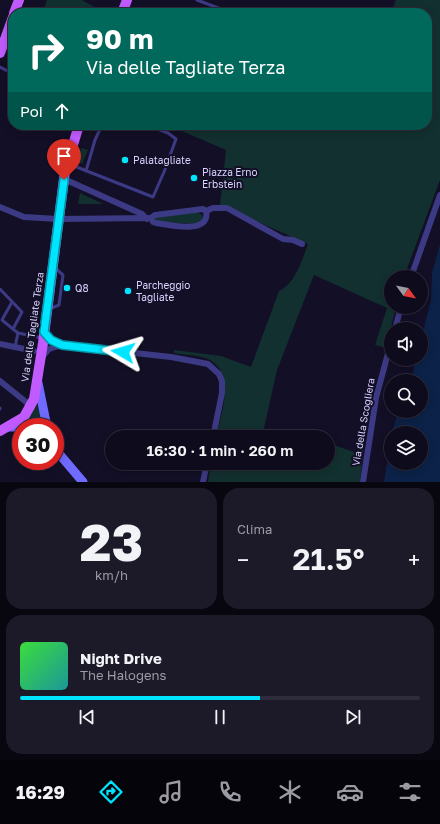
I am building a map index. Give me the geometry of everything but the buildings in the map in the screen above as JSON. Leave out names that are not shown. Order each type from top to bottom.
[{"type":"main road","points":[[0,53],[8,30]]},
{"type":"main road","name":"Via delle Tagliate Terza","points":[[4,429],[24,417],[31,406],[38,381],[58,219],[67,164],[77,130]]},
{"type":"main road","points":[[38,381],[45,418]]},
{"type":"main road","points":[[64,459],[83,482]]},
{"type":"street","points":[[5,38],[8,35]]},
{"type":"street","points":[[64,180],[142,214],[156,223],[196,227],[203,224],[206,220],[206,211]]},
{"type":"street","points":[[413,270],[440,195]]},
{"type":"street","points":[[0,207],[24,217],[58,219],[149,218],[155,215],[203,209],[206,211],[213,208],[227,208],[283,239],[293,240],[302,244]]},
{"type":"street","points":[[44,335],[62,345],[171,357],[208,364],[219,374],[222,381],[222,393],[214,430]]},
{"type":"street","points":[[0,344],[34,351]]},
{"type":"street","points":[[41,360],[49,349],[62,345]]},
{"type":"street","name":"Via della Scogliera","points":[[363,482],[376,398],[385,366]]},
{"type":"street","points":[[0,381],[31,406]]},
{"type":"street","points":[[203,482],[206,470]]},
{"type":"lane","points":[[197,0],[219,8]]},
{"type":"lane","points":[[86,171],[94,140],[99,130]]},
{"type":"lane","points":[[67,164],[153,197],[176,139],[159,130]]},
{"type":"lane","points":[[0,289],[22,312],[13,329]]},
{"type":"lane","points":[[12,302],[2,320],[18,333],[44,335]]},
{"type":"lane","points":[[15,347],[18,333]]},
{"type":"green space","points":[[47,0],[82,0],[96,8],[44,8]]},
{"type":"green space","points":[[396,0],[440,0],[440,180],[407,270],[384,270],[384,307],[314,275],[277,370],[264,430],[218,430],[225,395],[225,384],[222,374],[217,365],[208,359],[174,353],[174,350],[221,356],[251,367],[279,291],[285,288],[294,277],[308,244],[256,221],[226,205],[220,205],[226,150],[180,130],[432,130],[432,8],[393,8]]},
{"type":"green space","points":[[81,148],[88,150],[82,164],[77,162]]},
{"type":"green space","points":[[80,193],[103,204],[78,204]]},
{"type":"green space","points":[[197,212],[202,215],[203,219],[199,224],[157,222],[155,220],[156,217]]},
{"type":"green space","points":[[385,314],[394,314],[392,322],[384,322],[384,347],[375,345]]},
{"type":"green space","points":[[37,404],[41,418],[27,418]]},
{"type":"green space","points":[[335,445],[354,452],[364,446],[360,482],[208,482],[210,470],[335,470]]},
{"type":"water","points":[[440,244],[440,482],[384,482],[386,470],[428,470],[428,426],[394,426],[396,418],[428,418],[428,374],[413,374],[414,366],[428,366],[428,322],[426,322],[431,300],[432,273]]},
{"type":"place","name":"Palatagliate","points":[[125,160]]},
{"type":"place","name":"Piazza Erno Erbstein","points":[[194,178]]},
{"type":"place","name":"Q8","points":[[67,288]]},
{"type":"place","name":"Parcheggio Tagliate","points":[[128,291]]},
{"type":"route","points":[[64,180],[44,332],[51,340],[62,345],[123,352]]}]
